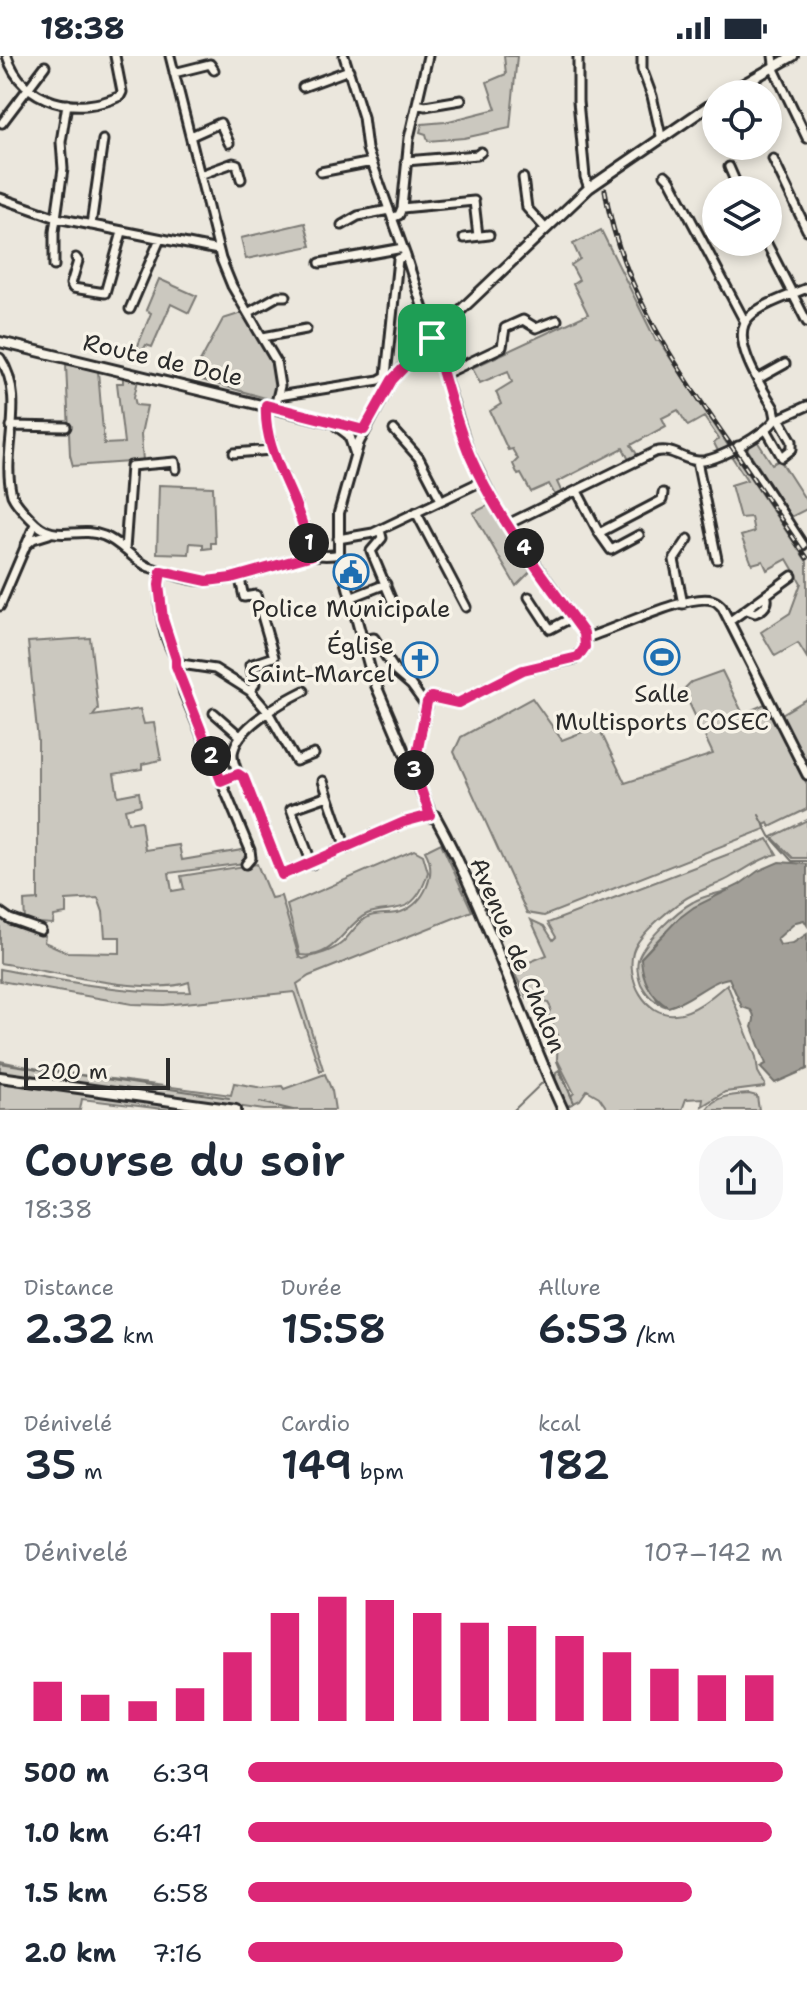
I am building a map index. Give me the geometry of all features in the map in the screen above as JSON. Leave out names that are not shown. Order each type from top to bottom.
[{"type":"main road","points":[[750,80],[793,56]]},
{"type":"main road","name":"Avenue de Chalon","points":[[563,1110],[506,969],[372,676],[339,554],[339,513],[364,430],[392,380],[589,188],[702,110]]},
{"type":"main road","name":"Route de Dole","points":[[2,342],[364,430]]},
{"type":"main road","points":[[329,421],[349,435],[355,453]]},
{"type":"main road","points":[[0,1077],[236,1110]]},
{"type":"street","points":[[7,56],[16,76],[28,88],[50,101],[80,106],[120,96],[122,92],[115,56]]},
{"type":"street","points":[[170,56],[218,250],[232,286],[278,369],[278,396],[270,406],[265,423],[271,450],[313,555]]},
{"type":"street","points":[[344,56],[363,117],[367,149],[469,452],[508,524],[573,617],[585,640],[578,657],[523,670],[458,703],[431,697],[414,769]]},
{"type":"street","points":[[342,225],[358,216],[399,215],[406,161],[428,56]]},
{"type":"street","points":[[578,56],[578,101],[585,177],[589,188]]},
{"type":"street","points":[[642,56],[642,69],[661,136]]},
{"type":"street","points":[[773,56],[773,67],[806,134]]},
{"type":"street","points":[[174,73],[210,64],[214,70]]},
{"type":"street","points":[[2,123],[45,66]]},
{"type":"street","points":[[303,87],[349,70]]},
{"type":"street","points":[[417,104],[425,106],[461,100]]},
{"type":"street","points":[[54,266],[54,232],[63,169],[61,142],[67,104]]},
{"type":"street","points":[[191,136],[220,123],[229,143]]},
{"type":"street","points":[[91,225],[103,140]]},
{"type":"street","points":[[406,161],[477,155],[481,152]]},
{"type":"street","points":[[773,160],[807,230]]},
{"type":"street","points":[[321,172],[372,162]]},
{"type":"street","points":[[200,175],[233,163],[237,164],[241,179]]},
{"type":"street","points":[[729,167],[733,176]]},
{"type":"street","points":[[665,175],[745,322]]},
{"type":"street","points":[[523,178],[527,208],[546,229]]},
{"type":"street","points":[[0,198],[57,218],[218,250]]},
{"type":"street","points":[[402,208],[474,201],[478,236]]},
{"type":"street","points":[[76,258],[73,288],[105,293],[122,232]]},
{"type":"street","points":[[464,238],[489,235]]},
{"type":"street","points":[[130,309],[160,239]]},
{"type":"street","points":[[320,263],[404,252]]},
{"type":"street","points":[[278,396],[386,376],[398,259],[404,252]]},
{"type":"street","points":[[773,256],[807,322]]},
{"type":"street","points":[[767,431],[782,457],[792,449],[792,441],[758,379],[741,336],[745,322],[757,311],[807,288]]},
{"type":"street","points":[[248,313],[278,296],[286,296]]},
{"type":"street","points":[[445,374],[502,347],[505,328],[509,326],[523,320],[536,328],[557,320]]},
{"type":"street","points":[[263,337],[304,329],[305,339]]},
{"type":"street","points":[[2,342],[1,360],[9,374],[11,426],[6,460],[11,492],[16,503],[35,524],[50,533]]},
{"type":"street","points":[[758,379],[785,364]]},
{"type":"street","points":[[508,524],[663,450],[671,450],[697,461],[720,455],[767,431],[778,419],[807,406]]},
{"type":"street","points":[[11,426],[66,427]]},
{"type":"street","points":[[394,430],[419,458],[441,500]]},
{"type":"street","points":[[738,446],[803,545]]},
{"type":"street","points":[[234,453],[271,450]]},
{"type":"street","points":[[697,461],[717,559]]},
{"type":"street","points":[[125,550],[131,466],[175,462],[176,469]]},
{"type":"street","points":[[338,539],[380,530],[482,481]]},
{"type":"street","points":[[577,491],[611,550],[639,535]]},
{"type":"street","points":[[0,493],[11,492]]},
{"type":"street","points":[[599,533],[662,500],[663,493]]},
{"type":"street","points":[[416,512],[466,607]]},
{"type":"street","points":[[0,606],[35,524]]},
{"type":"street","points":[[380,530],[382,538],[371,551],[395,608]]},
{"type":"street","points":[[23,547],[33,539],[50,533],[103,535],[146,566],[207,581],[313,555],[339,554]]},
{"type":"street","points":[[683,604],[674,560],[688,539]]},
{"type":"street","points":[[161,571],[159,585],[163,619],[184,693],[250,850],[251,858],[246,864]]},
{"type":"street","points":[[239,575],[244,597],[256,595],[274,657],[250,665],[255,684],[250,691]]},
{"type":"street","points":[[730,621],[747,610],[755,613],[763,609],[767,602],[766,595],[792,576]]},
{"type":"street","points":[[350,598],[386,584]]},
{"type":"street","points":[[529,597],[551,630],[573,617]]},
{"type":"street","points":[[585,640],[683,604],[711,599],[722,607],[730,621],[807,775]]},
{"type":"street","points":[[361,640],[374,638],[396,672],[411,685],[427,707]]},
{"type":"street","points":[[176,659],[181,664],[215,669],[250,691],[268,712],[296,761],[314,754]]},
{"type":"street","points":[[304,691],[268,712],[240,736],[233,750],[238,774],[244,778],[282,875],[404,822],[433,814]]},
{"type":"street","points":[[214,713],[240,736]]},
{"type":"street","points":[[221,781],[238,774]]},
{"type":"street","points":[[323,781],[346,848]]},
{"type":"street","points":[[312,864],[291,809],[328,796]]},
{"type":"street","points":[[0,912],[41,930]]},
{"type":"shaded area","points":[[504,56],[517,56],[510,128],[464,138],[428,141],[426,134],[420,132],[422,124],[445,122],[496,109],[487,82],[506,74]]},
{"type":"shaded area","points":[[305,223],[311,246],[246,259],[241,238]]},
{"type":"shaded area","points":[[601,230],[656,341],[659,341],[729,447],[718,451],[714,443],[719,439],[704,417],[688,426],[678,410],[662,418],[666,426],[631,445],[638,456],[629,460],[623,448],[557,482],[563,495],[556,497],[549,484],[531,492],[521,474],[518,475],[513,464],[518,459],[512,449],[508,450],[490,411],[501,404],[496,392],[512,382],[508,371],[480,383],[472,368],[588,314],[573,284],[579,280],[571,265],[580,259],[573,244]]},
{"type":"shaded area","points":[[159,279],[197,296],[189,313],[171,304],[152,347],[146,345],[143,350],[137,348],[151,313],[146,310]]},
{"type":"shaded area","points":[[242,313],[271,362],[276,384],[275,396],[269,399],[202,380],[203,375],[193,375],[223,319]]},
{"type":"shaded area","points":[[66,364],[98,371],[104,444],[124,443],[117,383],[123,383],[123,377],[138,380],[134,397],[136,405],[147,406],[141,434],[143,461],[73,466]]},
{"type":"shaded area","points":[[757,441],[772,464],[780,460],[807,502],[807,509],[791,517],[746,447]]},
{"type":"shaded area","points":[[733,452],[807,562],[807,658],[798,643],[775,656],[761,632],[790,613],[801,583],[787,559],[767,570],[763,561],[752,564],[741,536],[754,532],[751,517],[740,518],[731,485],[747,480],[730,454]]},
{"type":"shaded area","points":[[159,485],[213,487],[215,543],[211,543],[211,548],[203,549],[203,544],[190,543],[189,554],[157,553]]},
{"type":"shaded area","points":[[489,505],[534,568],[516,586],[473,513]]},
{"type":"shaded area","points":[[90,638],[98,709],[93,716],[140,709],[144,724],[154,723],[161,760],[142,764],[142,769],[114,774],[118,796],[139,792],[141,805],[125,809],[128,823],[141,821],[145,850],[179,845],[182,860],[248,849],[249,857],[244,863],[169,873],[172,891],[184,889],[181,876],[257,864],[271,898],[281,896],[299,957],[303,959],[339,945],[366,918],[401,912],[417,902],[429,878],[429,860],[425,851],[441,843],[472,911],[309,976],[297,984],[323,1069],[320,1071],[294,992],[164,1005],[132,1004],[0,981],[0,969],[119,989],[191,992],[189,982],[171,986],[124,984],[0,963],[0,918],[45,936],[44,942],[67,952],[120,953],[120,937],[105,937],[103,912],[98,898],[66,900],[66,914],[54,916],[53,924],[25,922],[24,901],[38,900],[38,741],[28,642]]},
{"type":"shaded area","points":[[722,671],[743,714],[767,703],[807,784],[807,809],[770,827],[768,823],[764,825],[765,829],[544,916],[527,913],[454,752],[461,737],[532,698],[562,740],[598,726],[625,783],[713,754],[683,690],[691,682]]},
{"type":"shaded area","points":[[807,699],[807,762],[780,715]]},
{"type":"shaded area","points":[[807,820],[807,858],[793,858],[772,837]]},
{"type":"shaded area","points":[[768,839],[777,854],[678,904],[642,936],[633,952],[632,962],[632,973],[640,994],[647,1003],[664,1013],[689,1011],[727,984],[756,1057],[764,1087],[725,1092],[702,1106],[703,1098],[686,1099],[682,1110],[608,1110],[599,1097],[587,1090],[580,1100],[566,1107],[555,1081],[556,1072],[559,1070],[571,1096],[574,1093],[557,1059],[558,1035],[548,1014],[551,1008],[548,1003],[527,998],[512,969],[547,955],[531,920],[544,926],[553,940],[556,937],[548,923]]},
{"type":"shaded area","points":[[414,850],[423,855],[428,872],[413,901],[399,908],[367,914],[331,947],[312,955],[300,955],[287,905]]},
{"type":"shaded area","points":[[779,862],[807,864],[807,925],[804,920],[796,922],[777,939],[780,945],[793,943],[807,934],[807,1069],[775,1083],[760,1067],[766,1064],[752,1027],[754,1015],[751,1010],[742,1007],[729,978],[668,1007],[648,987],[641,958],[678,919],[694,907]]},
{"type":"shaded area","points":[[728,890],[681,919],[641,958],[657,1000],[668,1007],[656,1001],[646,993],[637,969],[637,963],[646,945],[686,906]]},
{"type":"shaded area","points":[[0,1061],[37,1069],[231,1095],[234,1083],[263,1088],[282,1086],[284,1089],[325,1074],[335,1110],[264,1110],[0,1072]]},
{"type":"shaded area","points":[[0,1082],[205,1110],[171,1110],[82,1099],[80,1110],[0,1110]]},
{"type":"shaded area","points":[[749,1094],[757,1096],[759,1110],[706,1110],[720,1099]]},
{"type":"waterway","points":[[759,815],[770,836],[792,861],[807,861]]},
{"type":"waterway","points":[[557,1061],[574,1103]]},
{"type":"waterway","points":[[0,1063],[229,1098]]},
{"type":"waterway","points":[[514,1110],[543,1082]]},
{"type":"waterway","points":[[260,1102],[293,1110]]},
{"type":"railway","points":[[605,190],[623,259],[669,353],[807,558]]},
{"type":"place","name":"Police Municipale","points":[[351,572]]},
{"type":"place","name":"Salle Multisports COSEC","points":[[662,657]]},
{"type":"place","name":"Église Saint-Marcel","points":[[420,660]]},
{"type":"route","points":[[432,338],[469,452],[482,481],[499,512],[584,633],[585,647],[578,657],[523,670],[458,703],[431,697],[427,702],[414,769],[430,815],[404,822],[282,875],[244,778],[238,774],[221,781],[184,693],[163,619],[159,585],[161,571],[207,581],[231,578],[313,555],[267,437],[266,405],[364,430],[399,370],[432,338]]}]
